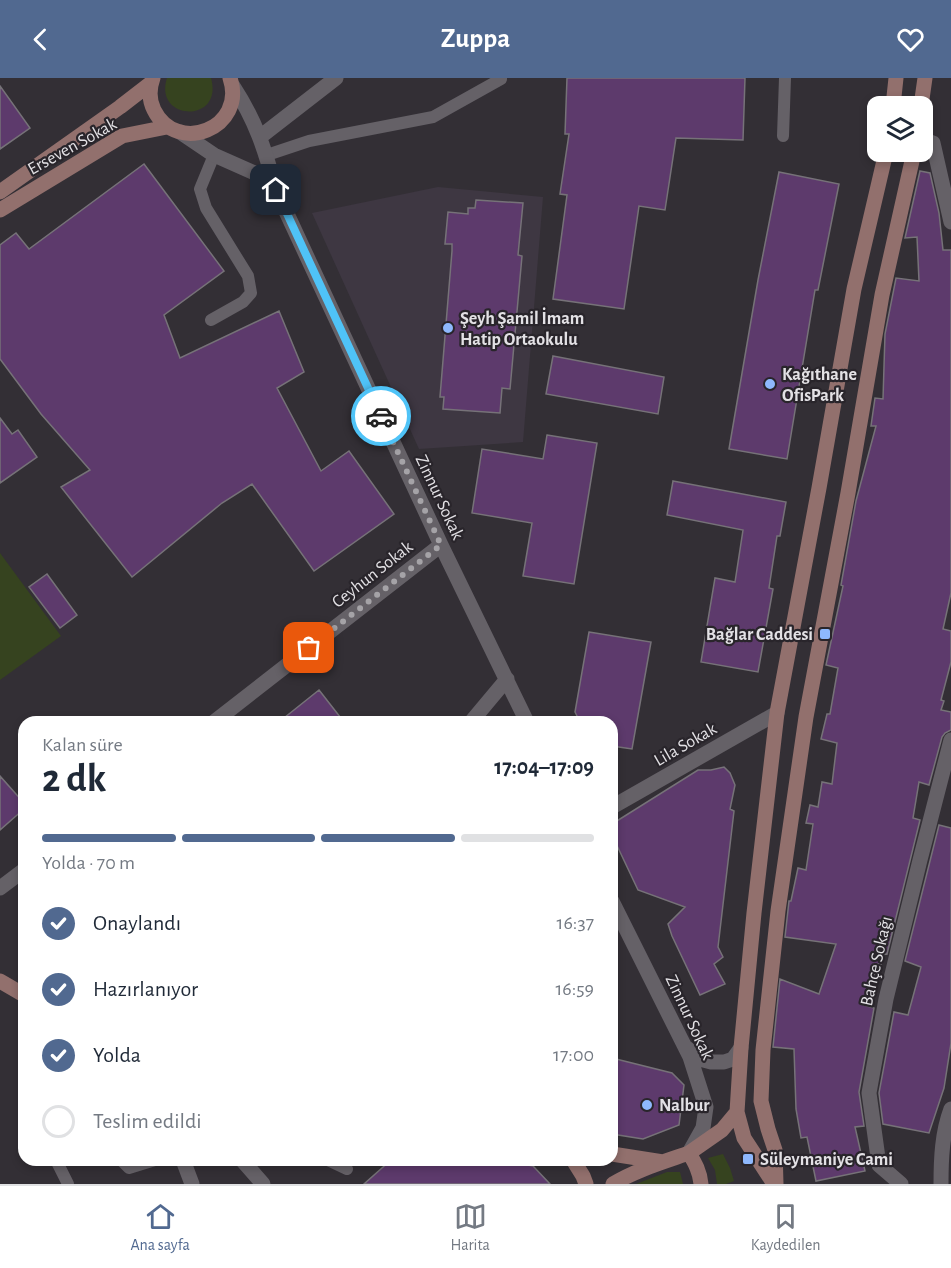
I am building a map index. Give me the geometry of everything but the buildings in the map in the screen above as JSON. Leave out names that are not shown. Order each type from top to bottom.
[{"type":"street","points":[[260,137],[336,78]]},
{"type":"street","points":[[894,96],[896,78]]},
{"type":"street","points":[[922,96],[925,78]]},
{"type":"street","points":[[152,80],[150,94],[158,117],[214,155],[260,175],[276,190]]},
{"type":"street","name":"Erseven Sokak","points":[[0,192],[120,107],[152,80]]},
{"type":"street","name":"Zinnur Sokak","points":[[232,82],[246,105],[260,137],[276,190],[441,545],[524,716]]},
{"type":"street","name":"Erseven Sokak","points":[[0,210],[122,136],[174,129],[194,134],[207,131],[219,124],[228,113],[233,100],[232,82]]},
{"type":"street","points":[[933,143],[951,222]]},
{"type":"street","points":[[775,1184],[744,1138],[737,1112],[754,913],[777,713],[854,289],[884,162]]},
{"type":"street","points":[[775,1184],[775,1150],[761,1101],[763,1050],[778,911],[806,717],[882,295],[913,162]]},
{"type":"street","name":"Ceyhun Sokak","points":[[222,716],[441,545]]},
{"type":"street","points":[[476,716],[507,679]]},
{"type":"street","name":"Lila Sokak","points":[[618,804],[777,713]]},
{"type":"street","name":"Bahçe Sokağı","points":[[901,1184],[879,1165],[869,1093],[886,999],[951,740]]},
{"type":"street","points":[[0,888],[18,874]]},
{"type":"street","name":"Zinnur Sokak","points":[[618,913],[690,1057],[706,1107],[703,1128],[689,1154]]},
{"type":"street","points":[[0,981],[18,992]]},
{"type":"street","points":[[681,1041],[696,1058],[711,1062],[733,1059],[741,1048]]},
{"type":"street","points":[[941,1184],[941,1156],[951,1109]]},
{"type":"street","points":[[613,1184],[663,1162],[689,1154],[722,1130],[737,1112]]},
{"type":"street","points":[[689,1154],[695,1163],[701,1184]]},
{"type":"street","points":[[618,1155],[663,1162]]},
{"type":"street","points":[[185,1166],[192,1184]]},
{"type":"street","points":[[247,1166],[263,1184]]},
{"type":"street","points":[[577,1166],[586,1184]]},
{"type":"lane","points":[[783,136],[785,78]]},
{"type":"lane","points":[[267,155],[309,141],[433,117],[501,79]]},
{"type":"lane","points":[[211,320],[243,302],[251,293],[248,276],[206,208],[200,189],[214,155]]},
{"type":"lane","points":[[59,1166],[68,1184]]},
{"type":"lane","points":[[341,1166],[347,1169]]},
{"type":"shaded area","name":"Şeyh Şamil İmam Hatip Ortaokulu","points":[[438,187],[543,197],[523,442],[419,449],[312,213]]},
{"type":"green space","points":[[167,78],[211,78],[212,93],[208,103],[199,110],[178,109],[170,103],[165,92]]},
{"type":"green space","points":[[0,553],[61,636],[0,680]]},
{"type":"green space","points":[[723,1154],[734,1181],[717,1184],[715,1170],[708,1158]]},
{"type":"green space","points":[[667,1172],[680,1172],[683,1184],[636,1184]]},
{"type":"way so far","points":[[309,648],[441,545],[381,416]]},
{"type":"place","name":"Şeyh Şamil İmam Hatip Ortaokulu","points":[[448,328]]},
{"type":"place","name":"Kağıthane OfisPark","points":[[770,384]]},
{"type":"place","name":"Bağlar Caddesi","points":[[825,634]]},
{"type":"place","name":"Nalbur","points":[[647,1105]]},
{"type":"place","name":"Süleymaniye Cami","points":[[748,1159]]},
{"type":"route","points":[[276,190],[381,416]]}]
